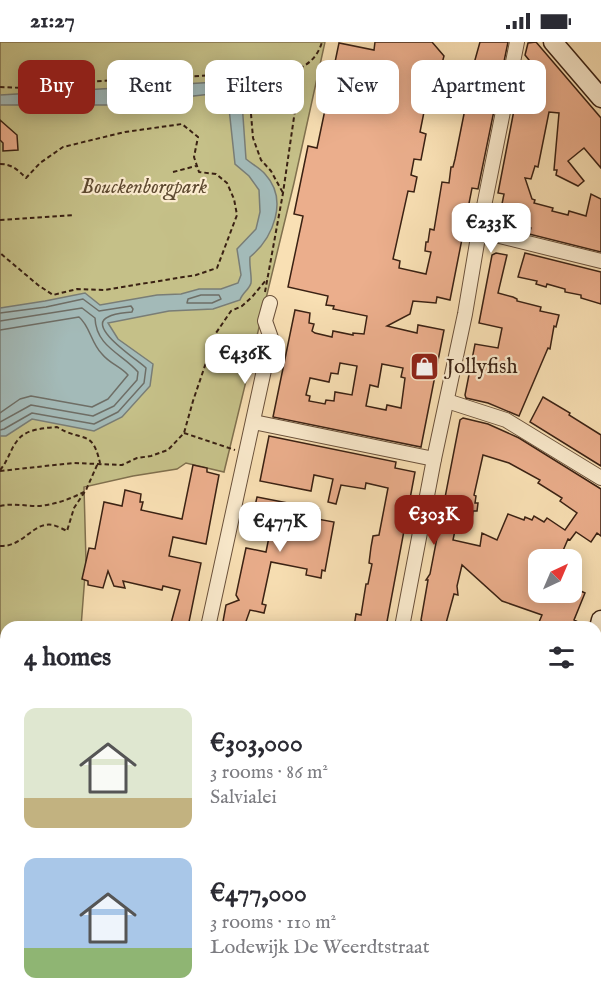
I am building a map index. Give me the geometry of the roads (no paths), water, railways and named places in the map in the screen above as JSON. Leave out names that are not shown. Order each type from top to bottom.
[{"type":"street","points":[[403,621],[517,42]]},
{"type":"street","points":[[553,42],[601,98]]},
{"type":"street","points":[[479,231],[601,261]]},
{"type":"street","points":[[209,621],[271,338],[266,321],[267,298]]},
{"type":"street","points":[[447,401],[506,420],[601,478]]},
{"type":"street","points":[[254,422],[434,459]]},
{"type":"water","points":[[193,83],[205,83],[205,95],[193,96]]},
{"type":"water","points":[[95,89],[107,89],[107,105],[95,105]]},
{"type":"water","points":[[18,94],[18,105],[0,105],[0,95]]},
{"type":"water","points":[[230,114],[243,114],[246,159],[265,174],[272,184],[277,207],[271,229],[265,240],[250,257],[251,283],[240,300],[213,309],[169,311],[108,323],[118,339],[153,364],[150,386],[122,417],[94,431],[32,419],[6,436],[0,436],[0,308],[85,293],[100,305],[157,295],[181,294],[199,289],[221,289],[238,283],[241,275],[237,249],[256,229],[260,212],[259,190],[249,176],[235,164]]},
{"type":"place","name":"Jollyfish","points":[[425,367]]},
{"type":"park label","name":"Bouckenborgpark","points":[[144,187]]}]
